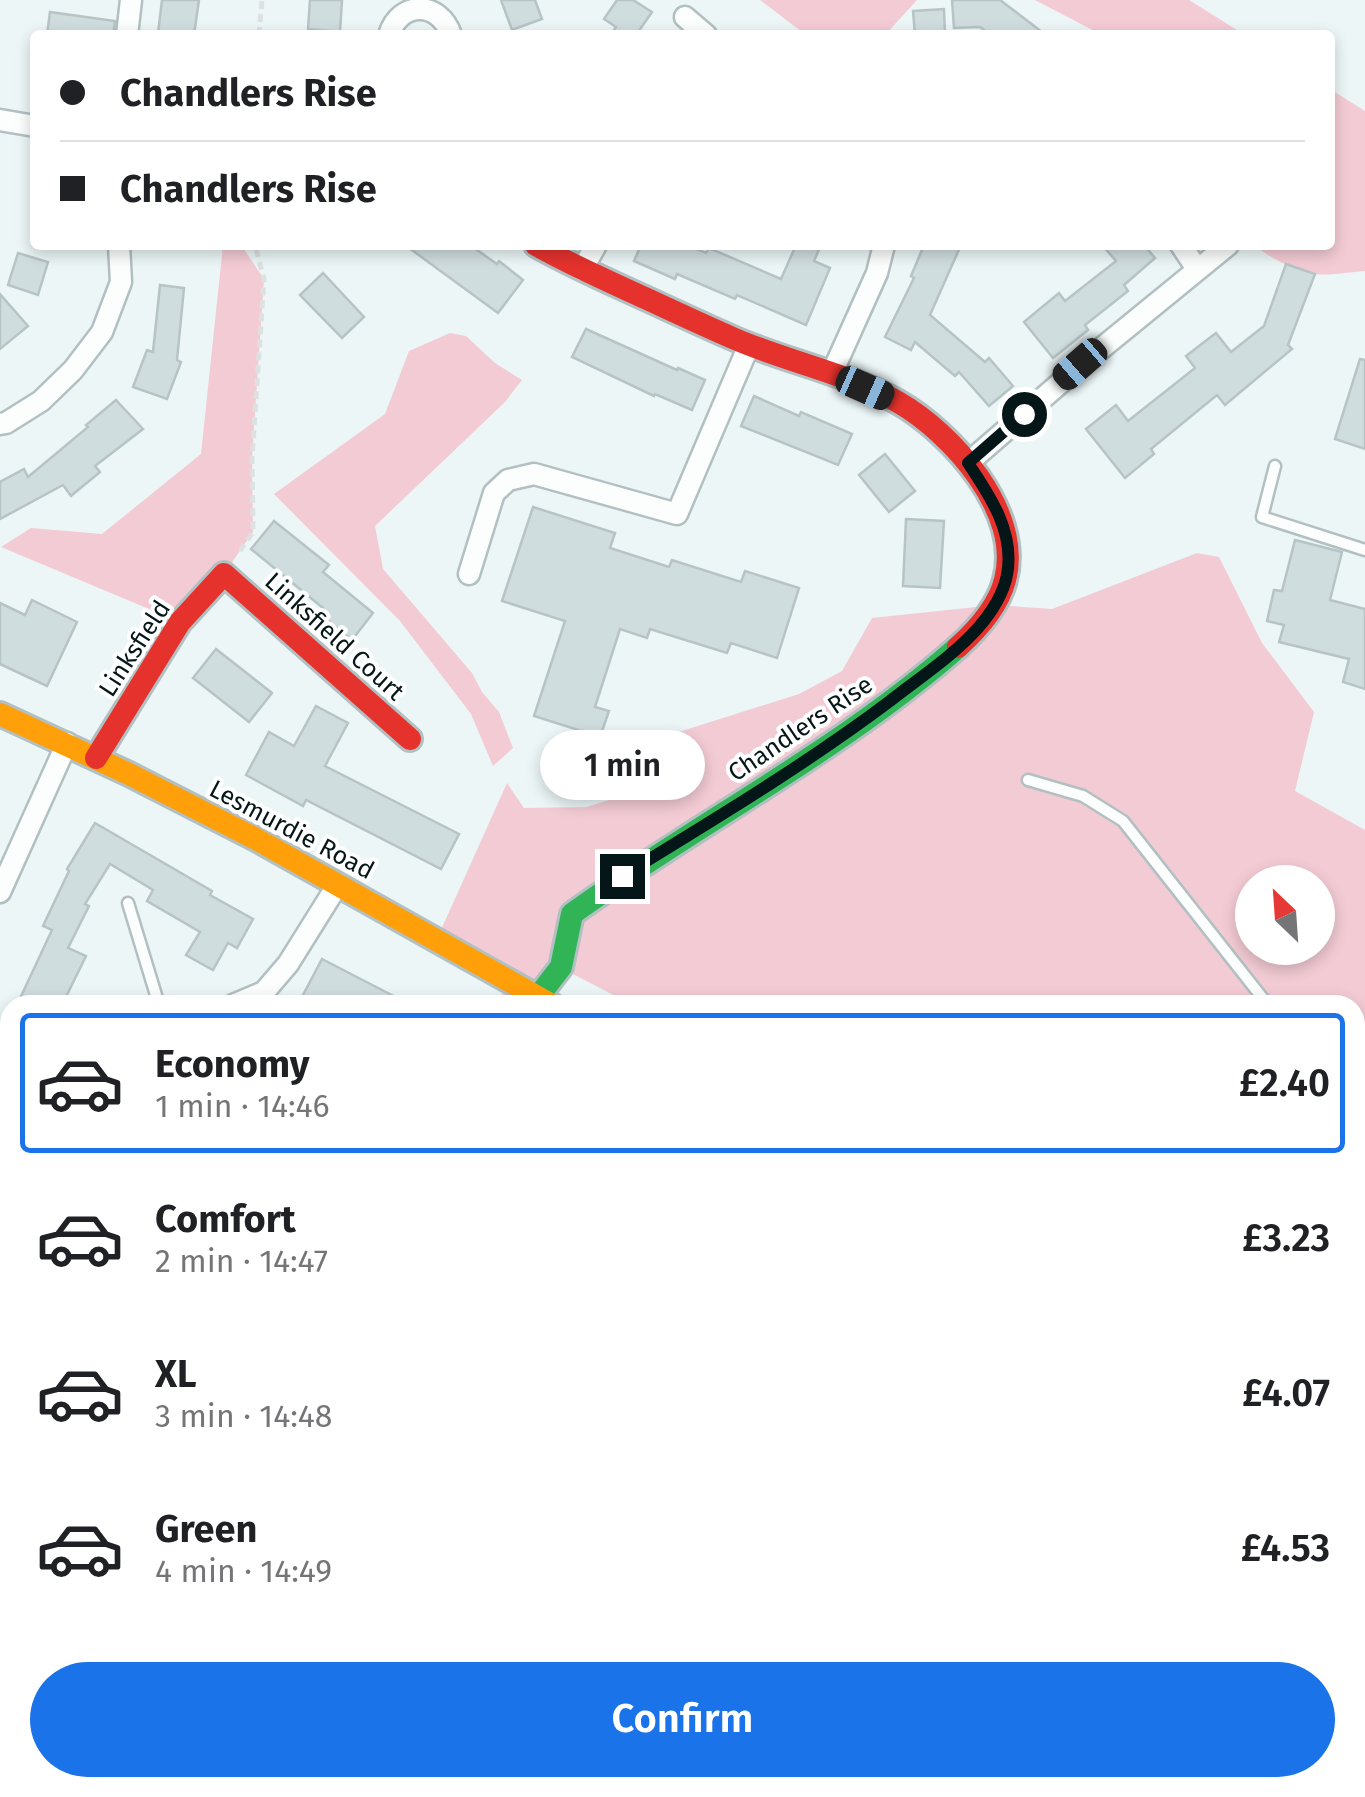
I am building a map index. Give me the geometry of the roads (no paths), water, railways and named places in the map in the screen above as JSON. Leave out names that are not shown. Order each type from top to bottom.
[{"type":"street","points":[[128,30],[131,0]]},
{"type":"street","points":[[391,30],[404,13],[425,9],[444,20],[449,30]]},
{"type":"street","points":[[685,16],[700,30]]},
{"type":"street","points":[[0,120],[30,125]]},
{"type":"street","points":[[0,424],[41,402],[73,370],[102,332],[121,282],[120,250]]},
{"type":"street","name":"Chandlers Rise","points":[[545,250],[750,344],[832,373],[925,420],[968,463],[1000,516],[1006,540],[1007,575],[996,606],[976,630],[921,677],[836,742],[622,876],[572,914],[561,967],[547,995]]},
{"type":"street","points":[[582,270],[593,250]]},
{"type":"street","points":[[832,373],[877,273],[883,250]]},
{"type":"street","points":[[1184,250],[1197,269]]},
{"type":"street","points":[[968,463],[1080,364],[1222,250]]},
{"type":"street","points":[[469,574],[494,493],[508,480],[534,474],[677,514],[750,344]]},
{"type":"street","name":"Linksfield Court","points":[[224,574],[410,739]]},
{"type":"street","name":"Linksfield","points":[[96,758],[180,622],[224,574]]},
{"type":"street","name":"Lesmurdie Road","points":[[0,714],[178,798],[531,995]]},
{"type":"street","points":[[0,892],[67,743]]},
{"type":"street","points":[[257,995],[264,992],[288,964],[338,884]]},
{"type":"lane","points":[[1275,466],[1262,517],[1365,550]]},
{"type":"lane","points":[[1028,780],[1084,796],[1123,820],[1260,995]]},
{"type":"lane","points":[[128,903],[156,995]]}]
